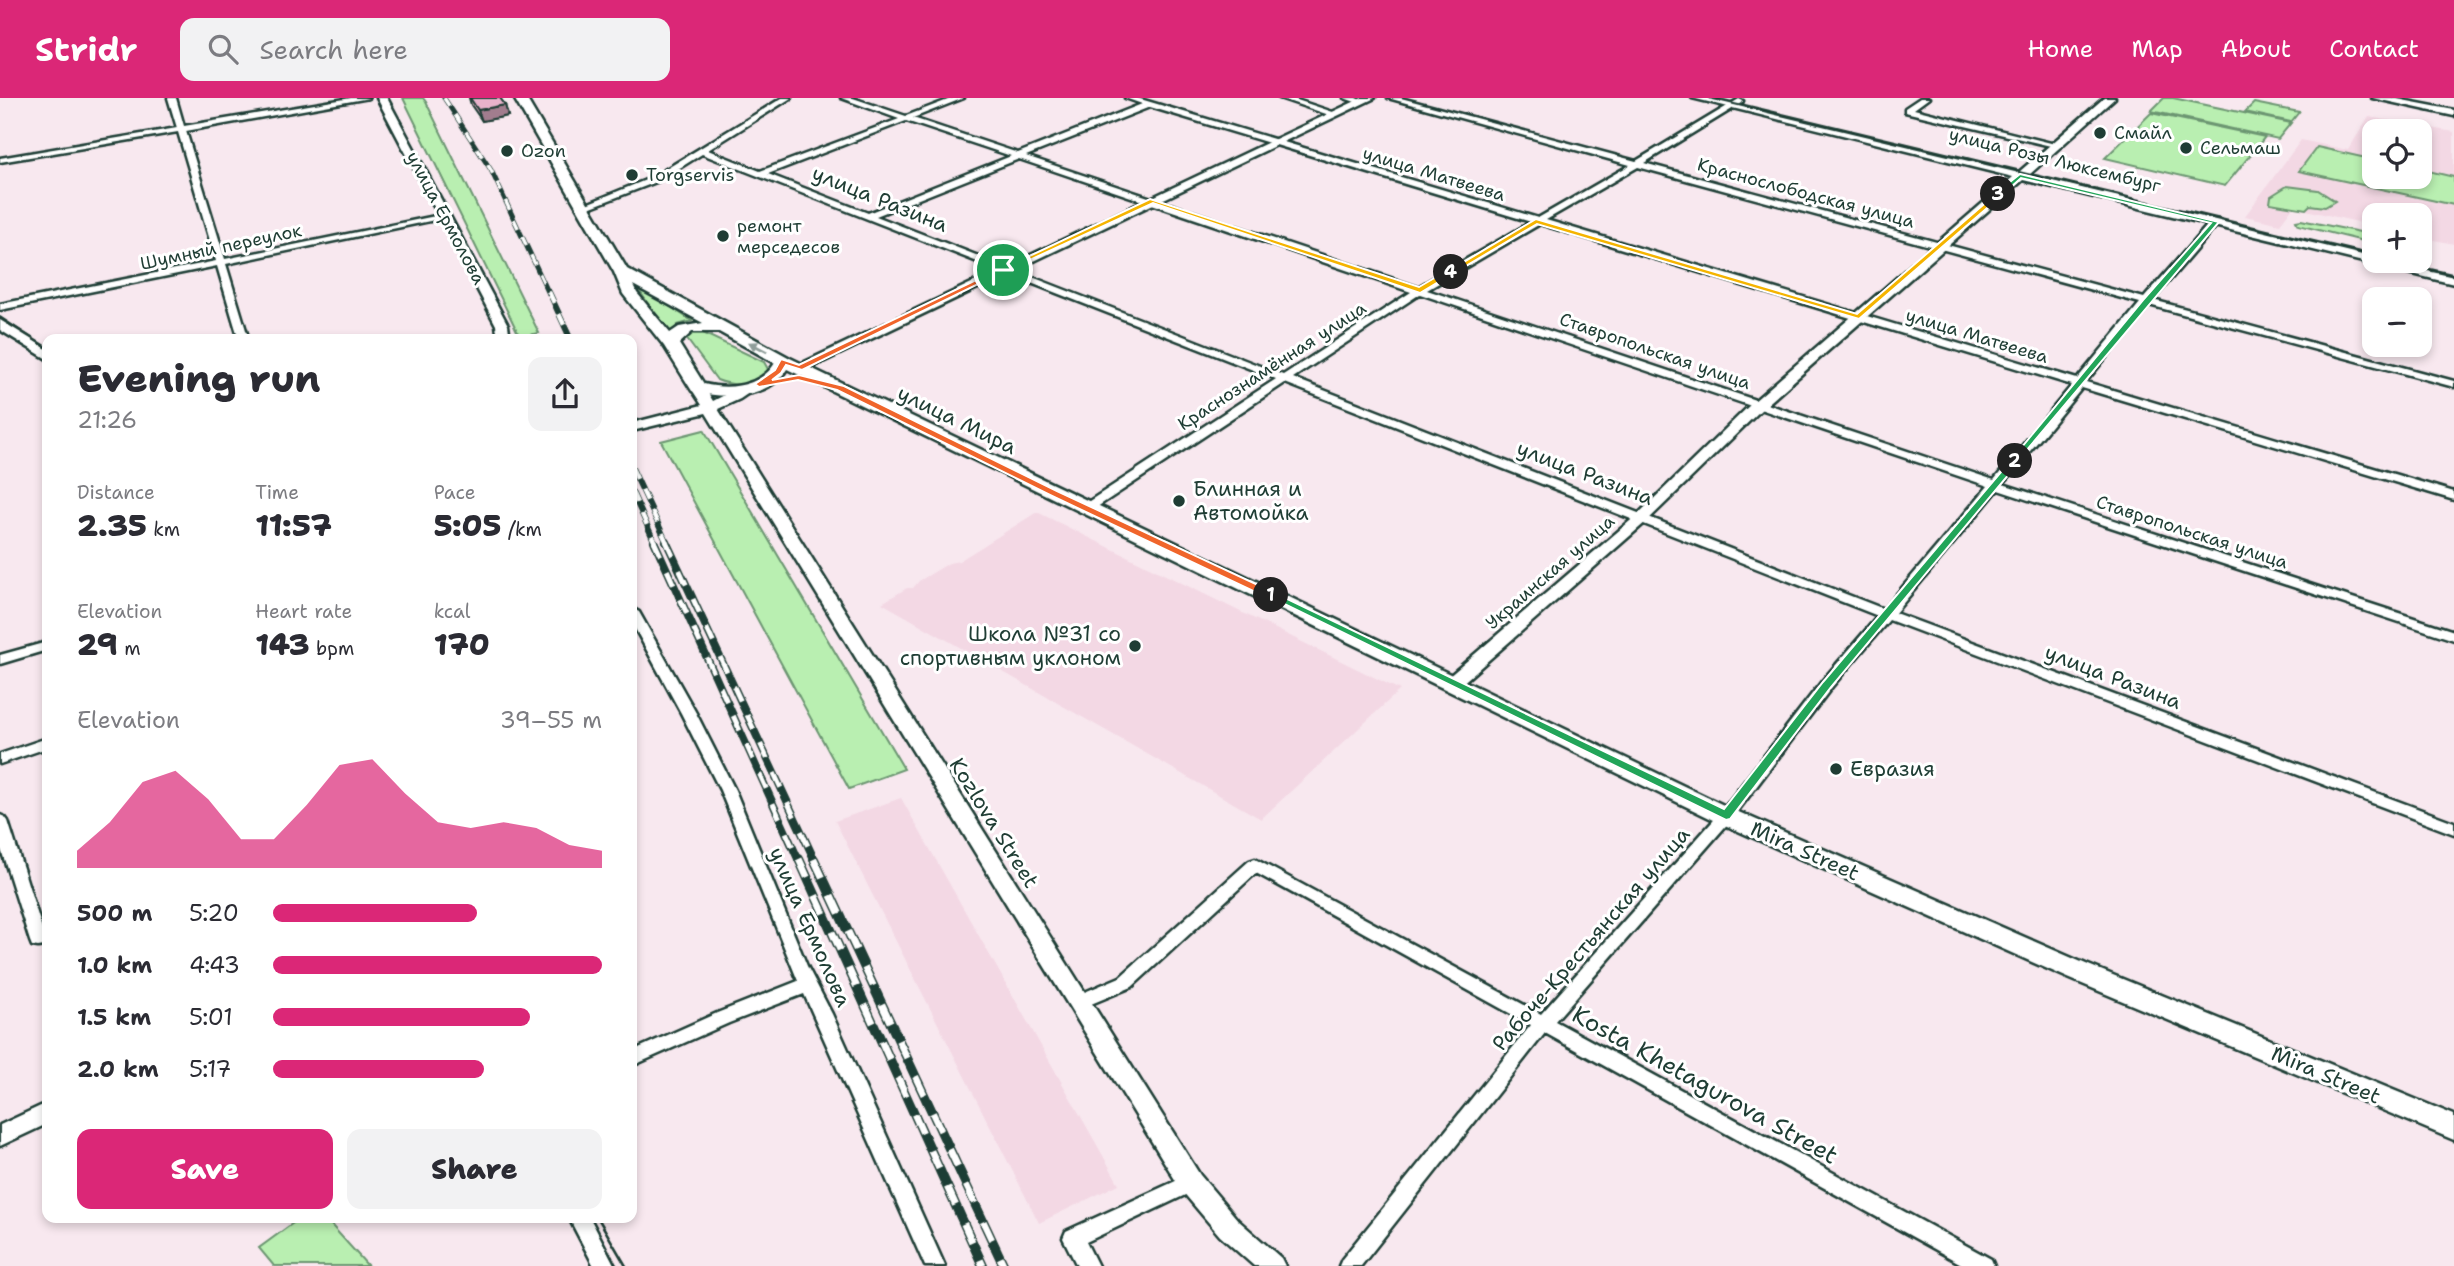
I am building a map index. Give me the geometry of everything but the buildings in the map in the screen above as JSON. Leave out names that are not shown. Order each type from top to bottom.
[{"type":"main road","points":[[520,98],[621,272],[630,294],[671,344],[698,388]]},
{"type":"main road","name":"улица Мира","points":[[621,272],[791,364],[1087,508]]},
{"type":"main road","name":"улица Мира","points":[[671,344],[675,335],[688,327],[722,328]]},
{"type":"main road","points":[[754,386],[791,364]]},
{"type":"main road","name":"улица Мира","points":[[698,388],[724,393],[799,377],[841,388]]},
{"type":"main road","name":"Mira Street","points":[[1087,508],[1726,816],[2077,971],[2454,1128]]},
{"type":"street","points":[[172,98],[242,334]]},
{"type":"street","points":[[0,160],[365,98]]},
{"type":"street","name":"улица Ермолова","points":[[382,98],[502,325],[503,334]]},
{"type":"street","points":[[583,207],[614,198],[656,179],[787,98]]},
{"type":"street","name":"Ставропольская улица","points":[[845,98],[2454,636]]},
{"type":"street","points":[[760,174],[960,98]]},
{"type":"street","name":"улица Матвеева","points":[[1129,98],[2454,496]]},
{"type":"street","points":[[1283,98],[1335,114]]},
{"type":"street","points":[[1348,98],[1365,100]]},
{"type":"street","name":"Краснослободская улица","points":[[1392,98],[2454,384]]},
{"type":"street","name":"улица Розы Люксембург","points":[[1697,98],[1732,102],[2362,258]]},
{"type":"street","points":[[1925,98],[1908,110],[2055,145]]},
{"type":"street","name":"Украинская улица","points":[[1452,682],[1642,518],[1758,405],[2110,98]]},
{"type":"street","points":[[2377,98],[2454,113]]},
{"type":"street","points":[[791,364],[1003,270],[1365,100]]},
{"type":"street","name":"Краснознамённая улица","points":[[1087,508],[1420,290],[1639,163],[1732,102]]},
{"type":"street","points":[[867,216],[1150,104]]},
{"type":"street","name":"улица Разина","points":[[702,151],[1886,614],[2454,828]]},
{"type":"street","name":"улица Розы Люксембург","points":[[2023,173],[2362,251]]},
{"type":"street","name":"Шумный переулок","points":[[1,308],[445,217]]},
{"type":"street","name":"Рабоче-Крестьянская улица","points":[[1349,1266],[1542,1024],[1726,816],[1827,684],[2216,222]]},
{"type":"street","points":[[2432,268],[2454,273]]},
{"type":"street","name":"улица Розы Люксембург","points":[[2425,273],[2454,280]]},
{"type":"street","points":[[0,324],[42,352]]},
{"type":"street","points":[[637,426],[712,408],[731,401],[754,386]]},
{"type":"street","name":"Kozlova Street","points":[[698,388],[1191,1183],[1229,1228],[1272,1266]]},
{"type":"street","name":"улица Ермолова","points":[[637,621],[687,708],[738,815],[807,985],[823,1013],[935,1266]]},
{"type":"street","points":[[0,660],[42,647]]},
{"type":"street","points":[[0,758],[42,745]]},
{"type":"street","points":[[0,821],[38,941]]},
{"type":"street","name":"Kosta Khetagurova Street","points":[[1079,1002],[1126,982],[1255,865],[1984,1266]]},
{"type":"street","points":[[637,1057],[723,1018],[807,985]]},
{"type":"street","points":[[0,1136],[42,1115]]},
{"type":"street","points":[[1088,1266],[1073,1238],[1191,1183]]},
{"type":"street","points":[[582,1223],[605,1266]]},
{"type":"shaded area","points":[[2362,128],[2362,189],[2432,189],[2432,128],[2454,132],[2454,244],[2432,239],[2432,203],[2362,203],[2362,223],[2293,207],[2280,224],[2245,216],[2301,140],[2348,150]]},
{"type":"shaded area","name":"Школа №31 со спортивным уклоном","points":[[1037,512],[1400,690],[1261,819],[882,603],[907,588],[913,588],[919,581],[949,563],[959,561]]},
{"type":"shaded area","points":[[901,798],[1119,1184],[1039,1223],[835,821]]},
{"type":"green space","points":[[403,98],[423,98],[426,102],[539,333],[519,334]]},
{"type":"green space","points":[[2164,98],[2291,123],[2278,139],[2151,111]]},
{"type":"green space","points":[[2254,103],[2299,112],[2291,122],[2245,112]]},
{"type":"green space","name":"Сельмаш","points":[[2151,113],[2265,137],[2225,186],[2105,158]]},
{"type":"green space","points":[[2317,147],[2362,157],[2362,185],[2299,171]]},
{"type":"green space","points":[[2432,172],[2454,177],[2454,205],[2381,189],[2432,189]]},
{"type":"green space","points":[[2287,186],[2318,190],[2335,201],[2325,207],[2310,205],[2306,209],[2270,203],[2271,196]]},
{"type":"green space","points":[[2296,221],[2362,232],[2362,241],[2298,225]]},
{"type":"green space","points":[[634,283],[692,321],[678,325],[669,334]]},
{"type":"green space","points":[[692,333],[703,333],[764,362],[769,371],[758,380],[745,384],[717,380],[686,338]]},
{"type":"green space","points":[[704,430],[904,769],[849,789],[661,441]]},
{"type":"green space","points":[[293,1223],[329,1223],[368,1266],[274,1266],[259,1248]]},
{"type":"tram line","points":[[1709,98],[2362,254]]},
{"type":"tram line","points":[[2432,271],[2454,276]]},
{"type":"tram line","points":[[0,317],[42,345]]},
{"type":"tram line","points":[[601,1223],[626,1266]]},
{"type":"railway","points":[[444,98],[491,170],[549,294]]},
{"type":"railway","points":[[549,292],[568,334]]},
{"type":"railway","points":[[637,479],[667,543]]},
{"type":"railway","points":[[637,503],[655,543]]},
{"type":"railway","points":[[654,541],[799,861]]},
{"type":"railway","points":[[666,541],[815,861]]},
{"type":"railway","points":[[799,859],[983,1266]]},
{"type":"railway","points":[[814,859],[1004,1266]]},
{"type":"place","name":"Смайл","points":[[2100,133]]},
{"type":"place","name":"Сельмаш","points":[[2186,148]]},
{"type":"place","name":"Ozon","points":[[507,151]]},
{"type":"place","name":"Torgservis","points":[[632,175]]},
{"type":"place","name":"ремонт мерседесов","points":[[723,236]]},
{"type":"place","name":"Блинная и Автомойка","points":[[1179,501]]},
{"type":"place","name":"Школа №31 со спортивным уклоном","points":[[1135,646]]},
{"type":"place","name":"Евразия","points":[[1836,769]]},
{"type":"route","points":[[2020,176],[2216,222],[1827,684],[1726,816],[841,388],[799,377],[759,384],[778,371],[784,361],[799,368],[1003,270],[1153,200],[1420,290],[1536,222],[1859,317],[2020,176]]}]
